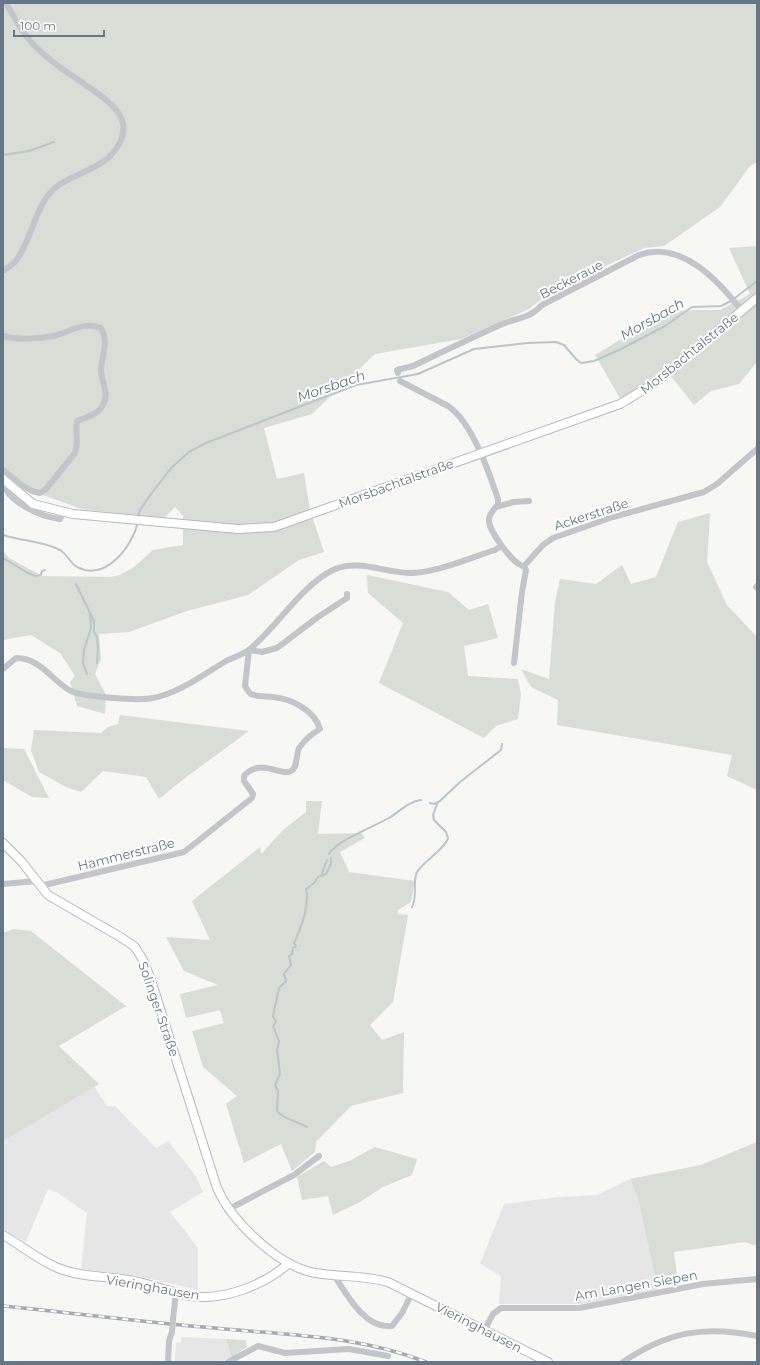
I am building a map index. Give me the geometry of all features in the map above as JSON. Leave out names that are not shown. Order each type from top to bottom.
[{"type":"main road","name":"Morsbachtalstraße","points":[[3,479],[33,504],[64,512],[238,529],[274,526],[603,410],[630,399],[655,383],[739,307],[757,298]]},
{"type":"main road","name":"Solinger Straße","points":[[3,843],[22,861],[38,884],[56,901],[122,938],[139,952],[151,980],[214,1181],[229,1209],[263,1244],[289,1263]]},
{"type":"main road","name":"Vieringhausen","points":[[3,1235],[48,1263],[65,1270],[138,1282],[198,1296],[230,1292],[260,1283],[279,1273],[289,1263],[298,1269],[334,1275],[383,1280],[412,1293],[484,1331],[548,1362]]},
{"type":"street","points":[[3,271],[15,262],[46,200],[55,188],[109,157],[116,150],[123,136],[122,118],[117,109],[37,49],[16,21],[6,3]]},
{"type":"street","name":"Beckeraue","points":[[398,372],[503,324],[522,319],[535,313],[542,305],[639,255],[652,250],[664,251],[701,267],[739,307]]},
{"type":"street","points":[[3,336],[53,336],[83,325],[94,325],[101,328],[105,334],[106,344],[101,371],[107,396],[102,407],[96,413],[77,421],[75,429],[77,446],[75,453],[46,489],[40,493],[32,491],[3,470]]},
{"type":"street","points":[[400,381],[455,410],[471,433],[480,453],[498,499],[496,507]]},
{"type":"street","name":"Ackerstraße","points":[[524,566],[543,545],[553,538],[613,517],[704,492],[717,484],[757,449]]},
{"type":"street","points":[[514,663],[526,570],[524,566],[519,565],[501,546],[490,528],[488,520],[490,513],[496,507],[514,502],[529,501]]},
{"type":"street","points":[[3,669],[16,658],[23,658],[44,668],[69,691],[138,699],[153,698],[169,693],[249,650],[312,585],[325,574],[338,568],[365,566],[418,572],[495,550],[501,546]]},
{"type":"street","points":[[249,650],[262,652],[277,648],[318,616],[346,598],[347,594]]},
{"type":"street","name":"Hammerstraße","points":[[38,884],[184,852],[252,798],[253,794],[244,781],[244,776],[247,771],[255,768],[271,768],[290,772],[294,768],[299,748],[320,729],[318,723],[304,708],[295,703],[279,698],[254,695],[248,691],[246,681],[249,650]]},
{"type":"street","points":[[3,884],[38,884]]},
{"type":"street","points":[[229,1209],[294,1175],[319,1156]]},
{"type":"street","points":[[334,1275],[353,1305],[360,1312],[386,1327],[392,1326],[402,1313],[412,1293]]},
{"type":"street","name":"Am Langen Siepen","points":[[484,1331],[493,1314],[501,1308],[579,1308],[703,1284],[757,1279]]},
{"type":"street","points":[[168,1362],[169,1341],[172,1332],[172,1319],[176,1292]]},
{"type":"street","points":[[623,1362],[659,1341],[687,1334],[702,1332],[730,1332],[757,1336]]},
{"type":"street","points":[[228,1362],[258,1346],[285,1353],[349,1349],[388,1356]]},
{"type":"shaded area","points":[[3,3],[757,3],[757,162],[750,166],[720,207],[664,246],[644,248],[550,292],[529,309],[461,339],[375,354],[312,414],[264,428],[277,479],[304,473],[310,510],[324,552],[299,560],[248,595],[187,611],[129,632],[99,634],[101,659],[95,674],[106,695],[105,714],[77,706],[70,682],[75,676],[60,653],[31,635],[3,640],[3,551],[9,558],[42,576],[111,577],[120,575],[134,567],[153,550],[183,545],[183,516],[175,507],[163,519],[82,509],[23,488],[3,471]]},
{"type":"shaded area","points":[[757,246],[757,362],[739,384],[711,391],[694,405],[666,370],[653,382],[621,400],[595,355],[666,312],[720,310],[750,294],[729,248]]},
{"type":"shaded area","points":[[710,513],[707,562],[727,605],[757,637],[757,790],[727,776],[732,755],[557,725],[558,700],[531,687],[521,669],[549,679],[555,602],[560,579],[596,584],[622,565],[631,584],[656,577],[678,522]]},
{"type":"shaded area","points":[[367,575],[448,592],[469,610],[488,604],[498,638],[464,646],[468,676],[518,679],[521,694],[518,719],[496,726],[484,738],[379,683],[403,623],[368,593]]},
{"type":"shaded area","points":[[120,715],[249,731],[159,799],[146,777],[103,771],[81,792],[66,787],[39,772],[31,750],[34,730],[101,733],[108,727],[118,724]]},
{"type":"shaded area","points":[[3,748],[24,749],[49,798],[32,797],[3,780]]},
{"type":"shaded area","points":[[306,801],[322,801],[318,834],[361,833],[365,838],[340,852],[349,872],[415,881],[411,902],[398,910],[398,914],[408,915],[393,1002],[370,1025],[382,1040],[404,1032],[403,1093],[351,1106],[316,1142],[315,1152],[292,1171],[281,1144],[244,1163],[226,1104],[237,1096],[203,1067],[192,1031],[224,1023],[220,1010],[186,1018],[180,994],[218,985],[184,971],[166,937],[210,940],[192,901],[260,847],[261,854],[284,829],[306,812]]},
{"type":"shaded area","points":[[14,929],[31,931],[126,1006],[59,1046],[99,1084],[3,1141],[3,933]]},
{"type":"shaded area","points":[[94,1086],[107,1106],[115,1106],[156,1148],[168,1141],[195,1175],[203,1192],[170,1212],[198,1248],[198,1290],[133,1275],[81,1269],[87,1213],[58,1193],[48,1189],[26,1242],[3,1229],[3,1141]]},
{"type":"shaded area","points":[[757,1142],[757,1246],[745,1242],[674,1252],[678,1281],[657,1286],[638,1199],[630,1179],[701,1165]]},
{"type":"shaded area","points":[[375,1147],[417,1159],[412,1175],[383,1187],[360,1202],[333,1215],[328,1196],[302,1200],[297,1177],[324,1161],[331,1167],[349,1161]]},
{"type":"shaded area","points":[[630,1179],[638,1199],[658,1290],[580,1304],[499,1304],[501,1276],[480,1264],[504,1204],[558,1197],[597,1195]]},
{"type":"shaded area","points":[[181,1337],[226,1339],[231,1357],[220,1362],[175,1362],[176,1343],[181,1342]]},
{"type":"shaded area","points":[[226,1339],[246,1340],[247,1347],[231,1357]]},
{"type":"waterway","points":[[3,155],[29,151],[54,142]]},
{"type":"waterway","name":"Morsbach","points":[[138,517],[140,510],[172,467],[189,452],[206,443],[356,385],[418,374],[474,349],[527,343],[556,342],[564,345],[581,363],[594,361],[665,326],[692,307],[721,306],[731,301],[757,281]]},
{"type":"waterway","name":"Morsbach","points":[[3,535],[53,547],[60,550],[77,567],[88,570],[98,570],[108,566],[124,550],[135,531],[138,521]]},
{"type":"waterway","points":[[3,558],[35,576],[41,575],[42,571],[45,570]]},
{"type":"waterway","points":[[76,584],[94,621],[94,632],[97,637],[98,648],[97,663]]},
{"type":"waterway","points":[[87,674],[83,663],[84,650],[91,628],[90,613]]},
{"type":"waterway","points":[[430,803],[434,804],[440,801],[460,782],[501,750],[502,744]]},
{"type":"waterway","points":[[329,854],[333,849],[347,839],[389,818],[408,805],[421,800]]},
{"type":"waterway","points":[[412,907],[415,898],[415,881],[417,872],[439,851],[448,838],[446,832],[434,820],[433,815],[438,802]]},
{"type":"waterway","points":[[307,1127],[283,1116],[277,1111],[278,1091],[275,1085],[280,1074],[277,1050],[279,1041],[273,1026],[276,1022],[273,1016],[279,988],[286,981],[284,974],[291,965],[289,956],[292,954],[293,948],[296,946],[294,943],[306,910],[306,889],[314,883],[318,877],[326,874],[331,864],[331,858]]},
{"type":"waterway","points":[[321,876],[327,860]]},
{"type":"railway","points":[[3,1306],[348,1341],[374,1346],[426,1362]]}]
